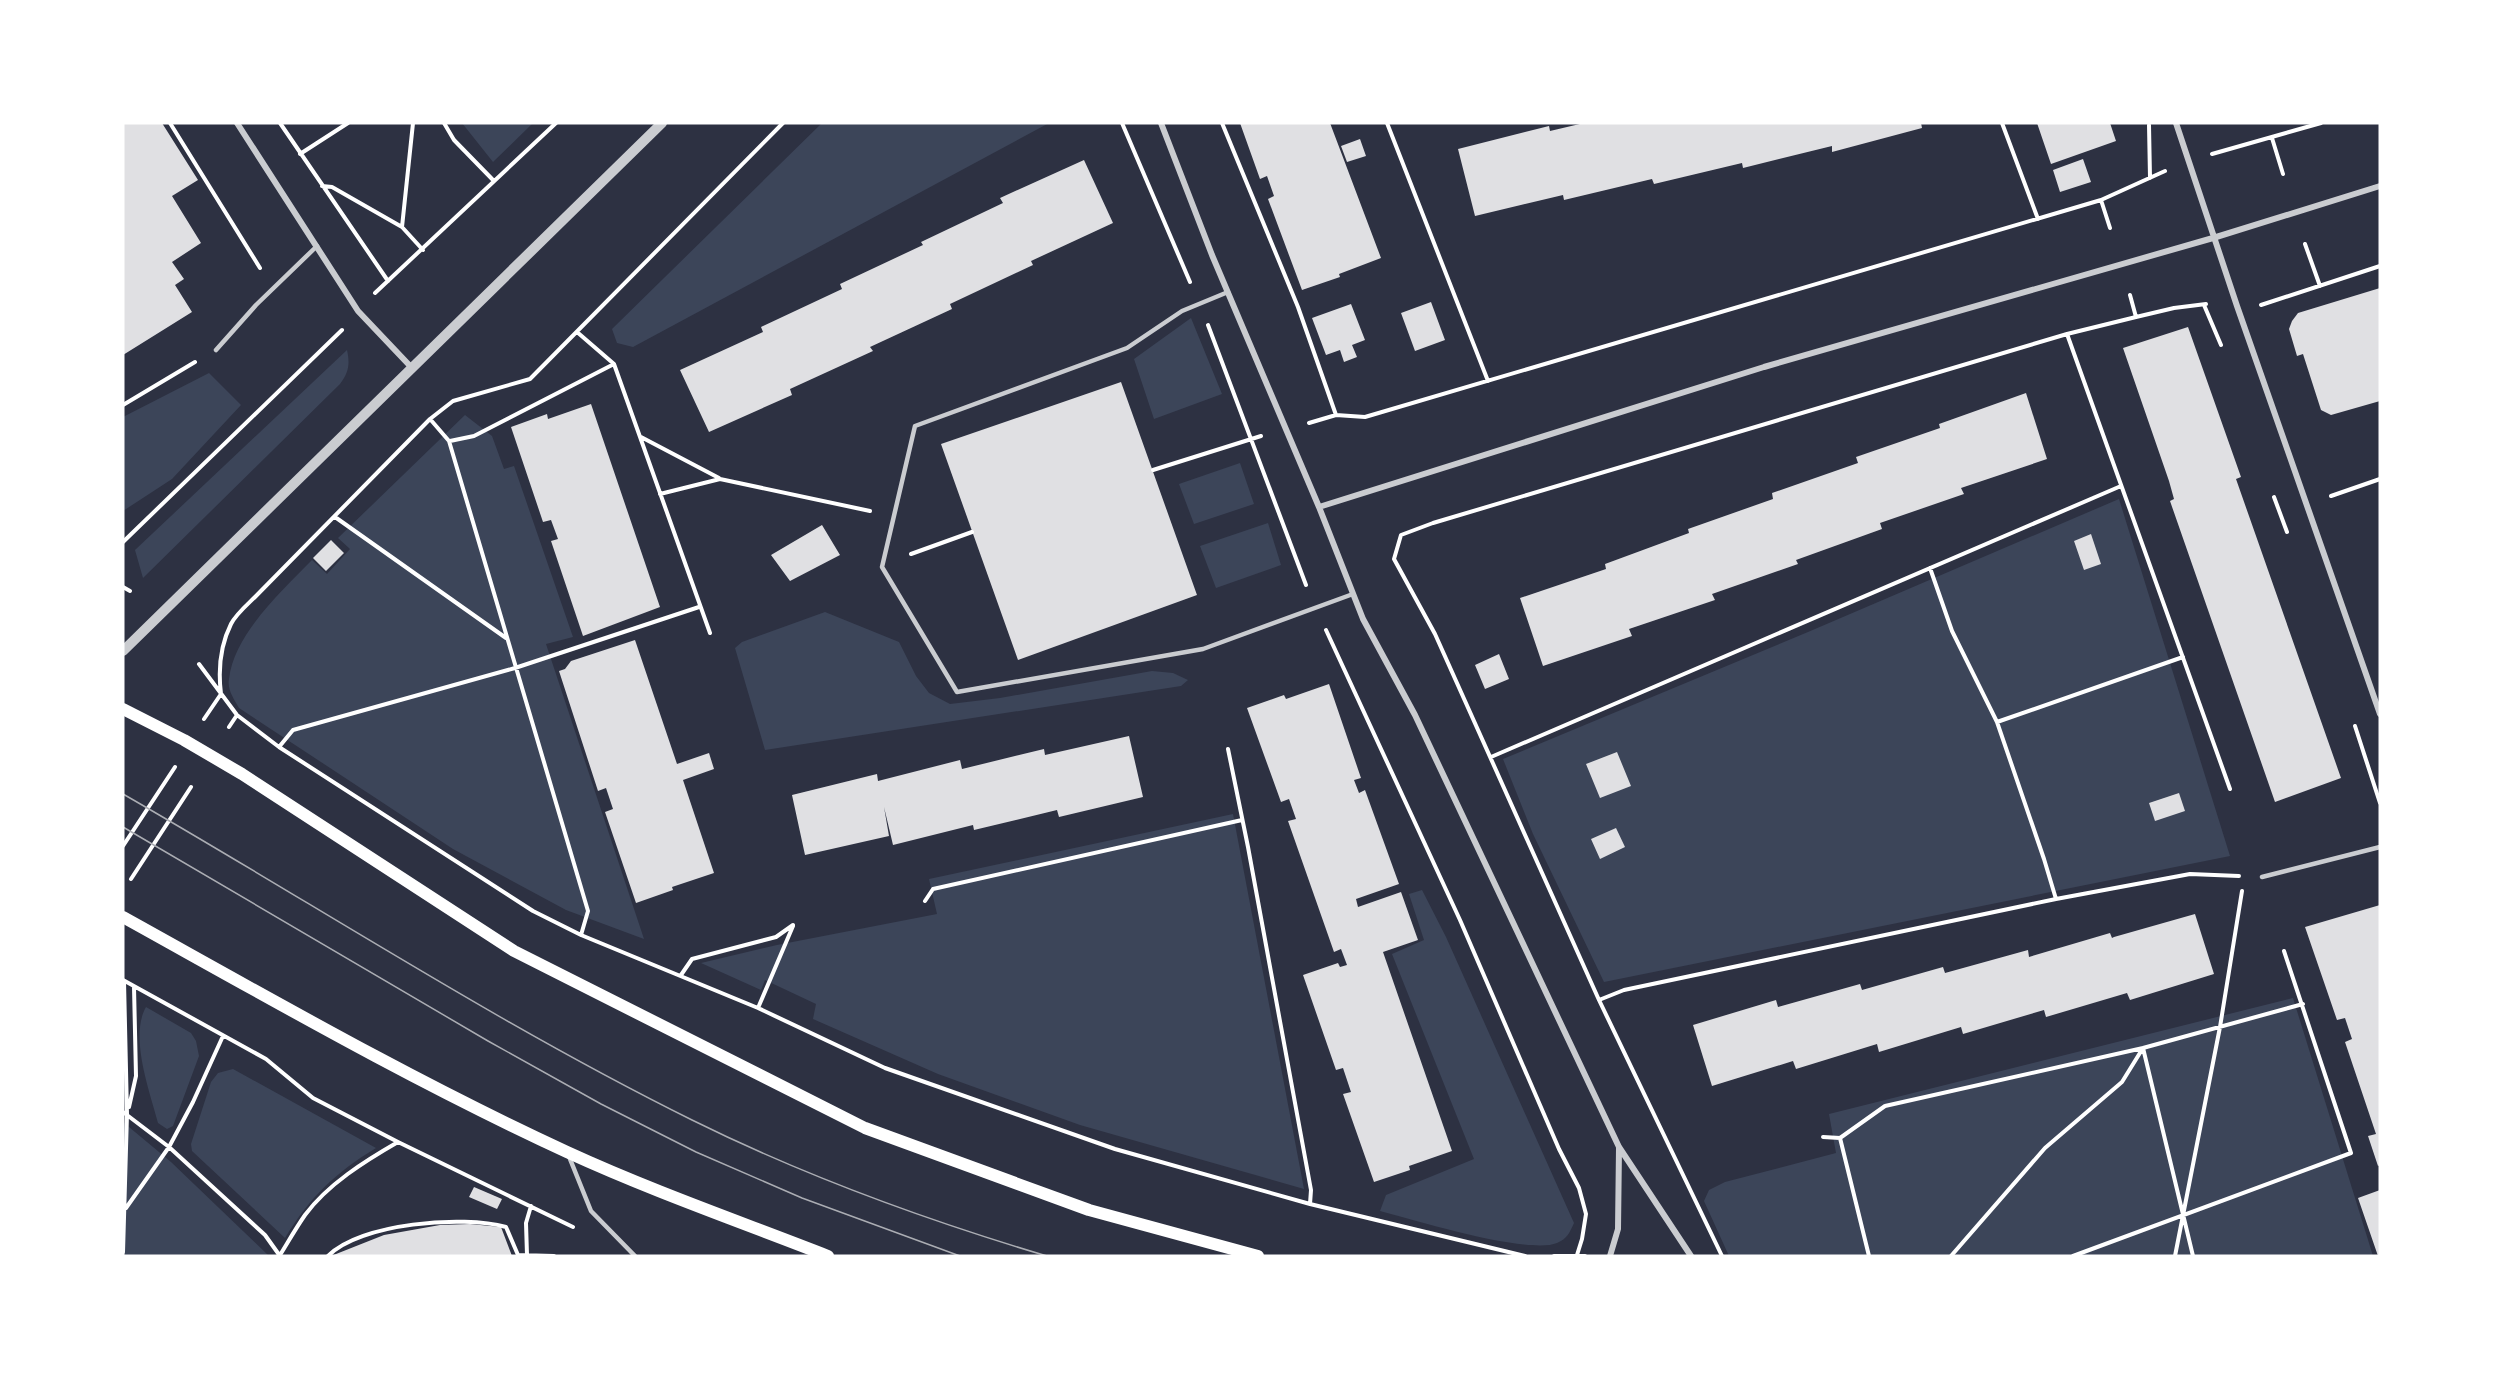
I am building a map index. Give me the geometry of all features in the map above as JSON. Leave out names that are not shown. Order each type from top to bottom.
[{"type":"main road","points":[[123,710],[184,740],[242,774],[514,951],[865,1128],[1089,1210],[1258,1256]]},
{"type":"main road","points":[[123,917],[412,1076],[567,1152],[637,1182],[828,1256]]},
{"type":"street","points":[[237,123],[358,311],[412,368]]},
{"type":"street","points":[[123,651],[662,123]]},
{"type":"street","points":[[1161,123],[1363,619],[1415,715],[1619,1147],[1691,1256]]},
{"type":"street","points":[[2176,123],[2197,181],[2213,238],[2380,714]]},
{"type":"street","points":[[1319,507],[1764,367],[2213,238],[2380,186]]},
{"type":"street","points":[[1610,1256],[1618,1229],[1619,1147]]},
{"type":"lane","points":[[216,350],[316,246]]},
{"type":"lane","points":[[1228,292],[1182,311],[1127,348],[915,426],[882,567],[957,692],[1203,649],[1353,594]]},
{"type":"lane","points":[[2262,877],[2380,847]]},
{"type":"lane","points":[[567,1152],[591,1211],[635,1256]]},
{"type":"path","points":[[170,123],[272,290]]},
{"type":"path","points":[[280,123],[388,281]]},
{"type":"path","points":[[300,154],[348,123]]},
{"type":"path","points":[[402,227],[413,123]]},
{"type":"path","points":[[444,123],[454,140],[494,181]]},
{"type":"path","points":[[378,291],[556,123]]},
{"type":"path","points":[[210,711],[221,694],[219,674],[222,650],[232,622],[430,419],[453,401],[530,379],[783,123]]},
{"type":"path","points":[[1122,123],[1188,277]]},
{"type":"path","points":[[1222,123],[1298,308],[1336,415],[1365,417],[2101,200],[2166,171]]},
{"type":"path","points":[[1387,123],[1488,381]]},
{"type":"path","points":[[2002,123],[2038,219]]},
{"type":"path","points":[[2148,123],[2150,178]]},
{"type":"path","points":[[2205,156],[2321,123]]},
{"type":"path","points":[[2272,137],[2283,174]]},
{"type":"path","points":[[322,186],[332,187],[402,227],[423,250]]},
{"type":"path","points":[[2101,200],[2110,228]]},
{"type":"path","points":[[2304,244],[2320,286]]},
{"type":"path","points":[[1722,1256],[1599,1000],[1435,634],[1394,559],[1401,535],[1433,523],[2067,334],[2136,317],[2130,295]]},
{"type":"path","points":[[1206,320],[1222,357],[1292,553],[1460,920],[1559,1149],[1579,1188],[1586,1214],[1577,1255]]},
{"type":"path","points":[[577,332],[614,364],[710,633]]},
{"type":"path","points":[[2067,334],[2230,789]]},
{"type":"path","points":[[123,542],[338,335]]},
{"type":"path","points":[[123,405],[216,350]]},
{"type":"path","points":[[449,441],[474,436],[614,364]]},
{"type":"path","points":[[430,419],[449,441],[514,668],[588,911],[581,934]]},
{"type":"path","points":[[641,437],[720,479],[895,514]]},
{"type":"path","points":[[1153,470],[1250,439]]},
{"type":"path","points":[[2307,504],[2380,478]]},
{"type":"path","points":[[660,494],[720,479]]},
{"type":"path","points":[[1491,757],[2121,486]]},
{"type":"path","points":[[335,517],[507,639]]},
{"type":"path","points":[[915,553],[972,532]]},
{"type":"path","points":[[1930,568],[1952,631],[1997,722],[2056,899]]},
{"type":"path","points":[[123,586],[130,591]]},
{"type":"path","points":[[279,747],[293,729],[514,668],[699,607]]},
{"type":"path","points":[[1997,722],[2183,657]]},
{"type":"path","points":[[199,664],[237,715],[279,747],[533,911],[581,934],[758,1008],[896,1072],[1115,1149],[1310,1204],[1525,1256]]},
{"type":"path","points":[[229,727],[237,715]]},
{"type":"path","points":[[1228,749],[1309,1178],[1310,1204]]},
{"type":"path","points":[[123,846],[168,778]]},
{"type":"path","points":[[131,879],[191,787]]},
{"type":"path","points":[[925,901],[933,889],[1242,820]]},
{"type":"path","points":[[1599,1000],[1624,990],[2056,899],[2190,874],[2244,876]]},
{"type":"path","points":[[2175,1256],[2220,1027],[2243,887]]},
{"type":"path","points":[[681,975],[692,959],[776,937],[794,925],[758,1008]]},
{"type":"path","points":[[2073,1256],[2351,1153],[2284,951]]},
{"type":"path","points":[[123,1252],[125,1209],[123,981],[266,1059],[313,1098],[398,1142],[531,1205],[567,1226],[578,1228]]},
{"type":"path","points":[[125,1113],[136,1076],[134,987]]},
{"type":"path","points":[[1823,1137],[1840,1138],[1885,1106],[2143,1048],[2303,1004]]},
{"type":"path","points":[[125,1209],[170,1147],[223,1036]]},
{"type":"path","points":[[2143,1048],[2193,1256]]},
{"type":"path","points":[[1951,1256],[2045,1148],[2122,1082],[2143,1048]]},
{"type":"path","points":[[125,1113],[170,1147],[265,1234],[280,1256],[306,1214],[324,1195],[350,1172],[398,1142]]},
{"type":"path","points":[[1840,1138],[1869,1256]]},
{"type":"path","points":[[527,1256],[526,1223],[531,1205]]},
{"type":"path","points":[[328,1256],[343,1246],[368,1235],[398,1227],[453,1221],[488,1222],[506,1227],[518,1256],[554,1256]]},
{"type":"path","points":[[1554,1256],[1585,1256]]},
{"type":"shaded area","points":[[462,123],[533,123],[493,162]]},
{"type":"shaded area","points":[[822,123],[1049,123],[633,347],[617,343],[612,329]]},
{"type":"shaded area","points":[[1191,318],[1222,394],[1154,419],[1134,359]]},
{"type":"shaded area","points":[[347,350],[348,368],[340,384],[143,578],[135,550]]},
{"type":"shaded area","points":[[209,373],[241,405],[172,479],[123,511],[123,417]]},
{"type":"shaded area","points":[[465,415],[492,436],[504,469],[514,466],[573,637],[546,644],[644,939],[566,910],[453,849],[239,708],[230,691],[229,679],[233,662],[240,646],[261,614],[312,560],[327,574],[350,549],[338,538]]},
{"type":"shaded area","points":[[1240,463],[1254,504],[1194,524],[1179,484]]},
{"type":"shaded area","points":[[2119,499],[2230,856],[1604,982],[1533,834],[1503,759]]},
{"type":"shaded area","points":[[1268,523],[1281,565],[1216,588],[1200,546]]},
{"type":"shaded area","points":[[825,612],[899,642],[916,676],[929,693],[950,704],[1000,698],[1152,671],[1173,673],[1188,680],[1181,686],[765,750],[735,648],[742,642]]},
{"type":"shaded area","points":[[1233,814],[1304,1189],[1080,1125],[938,1074],[813,1019],[816,1004],[765,980],[761,990],[701,963],[777,945],[937,914],[929,879]]},
{"type":"shaded area","points":[[1422,890],[1446,937],[1574,1223],[1566,1237],[1557,1243],[1542,1245],[1497,1241],[1380,1211],[1386,1195],[1474,1159],[1392,954],[1424,940],[1409,894]]},
{"type":"shaded area","points":[[2293,998],[2373,1256],[1729,1256],[1704,1201],[1709,1190],[1725,1182],[1836,1153],[1829,1114]]},
{"type":"shaded area","points":[[146,1007],[191,1033],[196,1041],[199,1056],[173,1126],[167,1129],[158,1123],[140,1049],[141,1019]]},
{"type":"shaded area","points":[[233,1069],[376,1148],[324,1187],[294,1223],[285,1238],[192,1151],[191,1144],[211,1082],[218,1073]]},
{"type":"shaded area","points":[[123,1122],[171,1162],[269,1256],[123,1256]]},
{"type":"building","points":[[123,123],[162,123],[198,180],[172,196],[201,243],[172,262],[184,279],[175,285],[192,312],[123,355]]},
{"type":"building","points":[[1240,123],[1330,123],[1381,258],[1339,274],[1340,277],[1302,290],[1268,199],[1274,196],[1267,176],[1260,179]]},
{"type":"building","points":[[1584,123],[1921,123],[1922,128],[1832,152],[1832,146],[1743,168],[1742,163],[1654,184],[1652,179],[1564,200],[1563,195],[1475,216],[1458,149],[1549,126],[1550,131]]},
{"type":"building","points":[[2037,123],[2110,123],[2116,141],[2051,164]]},
{"type":"building","points":[[1360,139],[1366,156],[1347,162],[1341,146]]},
{"type":"building","points":[[2083,159],[2091,182],[2060,192],[2053,170]]},
{"type":"building","points":[[1084,160],[1113,223],[1031,261],[1033,265],[950,304],[952,309],[870,347],[873,351],[790,389],[792,395],[709,432],[680,370],[763,332],[761,327],[842,289],[840,284],[923,245],[921,242],[1003,203],[1000,198]]},
{"type":"building","points":[[2380,288],[2380,401],[2331,415],[2321,410],[2303,354],[2297,356],[2289,329],[2292,321],[2298,313]]},
{"type":"building","points":[[1431,302],[1445,340],[1415,351],[1401,313]]},
{"type":"building","points":[[1351,304],[1365,340],[1352,345],[1357,357],[1344,362],[1340,350],[1326,355],[1312,318]]},
{"type":"building","points":[[2188,327],[2241,477],[2236,479],[2341,778],[2275,802],[2170,501],[2174,499],[2169,481],[2123,348]]},
{"type":"building","points":[[1121,382],[1197,595],[1018,660],[941,444]]},
{"type":"building","points":[[2026,393],[2047,459],[1961,488],[1964,494],[1880,523],[1882,529],[1796,560],[1798,564],[1712,594],[1715,600],[1629,629],[1632,636],[1543,666],[1520,598],[1606,569],[1605,564],[1689,533],[1688,529],[1773,499],[1772,493],[1858,463],[1856,457],[1940,428],[1939,424]]},
{"type":"building","points":[[591,404],[660,607],[583,636],[551,541],[558,539],[551,520],[543,522],[511,427],[547,414],[548,419]]},
{"type":"building","points":[[822,525],[840,555],[790,581],[771,555]]},
{"type":"building","points":[[2091,534],[2101,564],[2084,570],[2074,541]]},
{"type":"building","points":[[331,540],[344,553],[326,571],[313,558]]},
{"type":"building","points":[[635,640],[677,764],[709,753],[714,769],[683,780],[714,873],[672,887],[673,890],[636,903],[605,812],[613,809],[606,788],[598,791],[559,671],[565,669],[571,661]]},
{"type":"building","points":[[1499,654],[1509,679],[1485,689],[1475,665]]},
{"type":"building","points":[[1329,684],[1361,778],[1354,780],[1359,793],[1365,790],[1399,884],[1356,899],[1358,907],[1401,892],[1418,940],[1383,952],[1452,1151],[1409,1166],[1410,1170],[1374,1182],[1343,1094],[1351,1092],[1343,1068],[1336,1070],[1303,975],[1338,963],[1340,967],[1347,965],[1341,949],[1334,952],[1288,821],[1296,819],[1289,799],[1281,802],[1247,708],[1284,695],[1286,699]]},
{"type":"building","points":[[1129,736],[1143,797],[1059,817],[1057,810],[974,830],[973,825],[893,845],[884,807],[889,836],[805,855],[792,795],[877,774],[878,781],[960,760],[962,769],[1044,749],[1045,755]]},
{"type":"building","points":[[1617,752],[1631,786],[1600,798],[1586,764]]},
{"type":"building","points":[[2179,793],[2185,811],[2155,821],[2149,803]]},
{"type":"building","points":[[1616,828],[1625,847],[1600,859],[1591,839]]},
{"type":"building","points":[[2380,905],[2380,1165],[2378,1166],[2368,1136],[2376,1134],[2345,1042],[2352,1039],[2345,1018],[2337,1020],[2305,927]]},
{"type":"building","points":[[2195,914],[2214,974],[2130,1000],[2127,993],[2046,1017],[2044,1010],[1963,1034],[1961,1027],[1879,1052],[1877,1044],[1796,1069],[1793,1061],[1712,1086],[1693,1025],[1776,1000],[1778,1007],[1860,984],[1862,990],[1943,967],[1945,973],[2028,950],[2029,957],[2110,933],[2112,938]]},
{"type":"building","points":[[474,1187],[502,1199],[497,1209],[469,1197]]},
{"type":"building","points":[[2380,1190],[2380,1256],[2378,1256],[2358,1198]]},
{"type":"building","points":[[470,1224],[501,1227],[512,1256],[331,1256],[384,1235],[440,1225]]},
{"type":"tram line","points":[[123,794],[476,1003],[619,1083],[692,1120],[822,1178],[911,1212],[1047,1256]]},
{"type":"tram line","points":[[123,827],[488,1041],[601,1104],[696,1152],[802,1198],[960,1256]]}]
